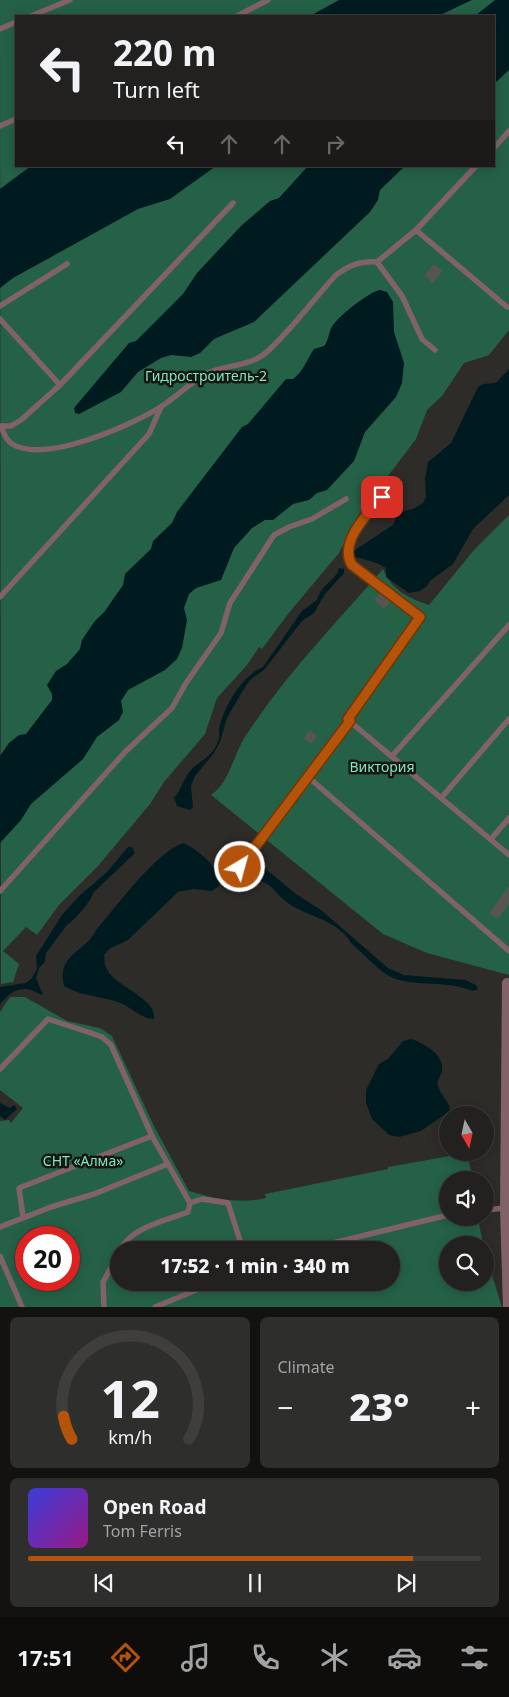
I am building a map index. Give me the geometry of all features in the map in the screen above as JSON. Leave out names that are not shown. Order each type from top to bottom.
[{"type":"street","points":[[508,978],[505,1208],[508,1307]]},
{"type":"lane","points":[[33,15],[70,0]]},
{"type":"lane","points":[[239,15],[268,0]]},
{"type":"lane","points":[[0,29],[15,22]]},
{"type":"lane","points":[[0,126],[15,119]]},
{"type":"lane","points":[[495,147],[509,132]]},
{"type":"lane","points":[[233,203],[60,385],[21,420],[11,426],[0,426],[3,434],[11,444],[25,449],[43,450],[92,439],[133,423],[161,407],[209,373],[250,362],[267,352],[336,275],[349,266],[362,261],[377,262],[416,230],[475,167]]},
{"type":"lane","points":[[416,230],[507,307]]},
{"type":"lane","points":[[377,262],[402,296],[422,339],[436,350]]},
{"type":"lane","points":[[0,306],[67,264]]},
{"type":"lane","points":[[0,319],[60,385]]},
{"type":"lane","points":[[0,597],[149,434],[161,407]]},
{"type":"lane","points":[[240,867],[350,721],[348,719],[420,617],[352,565],[347,558],[348,547],[364,519],[382,497]]},
{"type":"lane","points":[[0,891],[126,752],[172,708],[186,683],[221,633],[230,603],[274,535],[312,519],[346,499]]},
{"type":"lane","points":[[392,756],[509,624]]},
{"type":"lane","points":[[442,797],[509,719]]},
{"type":"lane","points":[[350,721],[509,855]]},
{"type":"lane","points":[[308,777],[509,951]]},
{"type":"lane","points":[[491,839],[509,818]]},
{"type":"lane","points":[[0,1069],[48,1019],[102,1037],[111,1045],[152,1136],[190,1203],[188,1212],[134,1234],[124,1241]]},
{"type":"lane","points":[[23,1217],[19,1188],[152,1136]]},
{"type":"lane","points":[[0,1227],[23,1217],[94,1194],[168,1164]]},
{"type":"lane","points":[[190,1203],[202,1199],[228,1204],[240,1241]]},
{"type":"lane","points":[[494,1209],[505,1208]]},
{"type":"lane","points":[[341,1241],[439,1217]]},
{"type":"lane","points":[[0,1256],[22,1307]]},
{"type":"lane","points":[[104,1307],[104,1282],[110,1270]]},
{"type":"lane","points":[[155,1307],[194,1291]]},
{"type":"green space","name":"Гидростроитель-2","points":[[0,0],[509,0],[509,330],[489,355],[464,363],[442,396],[427,410],[416,439],[357,517],[339,553],[288,614],[262,649],[259,647],[247,665],[217,698],[205,734],[164,782],[150,804],[98,866],[59,905],[37,935],[26,927],[3,951],[19,964],[13,982],[1,984]]},
{"type":"green space","name":"Виктория","points":[[509,515],[509,975],[427,953],[383,934],[211,795],[223,783],[241,744],[260,714],[311,650],[383,569],[396,588],[414,599],[429,605],[474,550]]},
{"type":"green space","name":"СНТ «Алма»","points":[[10,997],[25,997],[67,1021],[100,1028],[112,1036],[154,1126],[189,1191],[228,1200],[247,1201],[266,1198],[265,1194],[388,1169],[388,1167],[439,1158],[439,1161],[469,1161],[471,1171],[439,1171],[439,1226],[479,1226],[481,1236],[439,1236],[439,1291],[494,1291],[494,1282],[502,1307],[0,1307],[0,1121],[9,1120],[11,1123],[23,1108],[0,1090],[0,1012]]},
{"type":"water","points":[[339,0],[472,0],[440,15],[312,15]]},
{"type":"water","points":[[495,0],[509,0],[509,70],[495,83],[495,15],[476,15]]},
{"type":"water","points":[[30,167],[215,167],[170,199],[138,209],[13,278],[0,288],[0,189]]},
{"type":"water","points":[[307,167],[404,167],[380,190],[378,200],[370,212],[254,322],[214,339],[200,353],[191,357],[171,355],[161,358],[138,372],[121,392],[79,414],[75,413],[74,408],[129,343],[136,341],[183,294],[197,273],[241,226],[270,201],[279,198]]},
{"type":"water","points":[[380,290],[387,292],[393,302],[394,332],[404,363],[402,383],[396,397],[365,432],[354,461],[327,490],[317,493],[309,500],[293,504],[273,520],[265,520],[252,528],[234,548],[221,580],[196,588],[189,594],[184,608],[187,620],[182,648],[177,659],[165,670],[128,690],[121,701],[123,712],[119,720],[97,737],[83,759],[31,804],[21,820],[0,843],[0,756],[9,743],[19,735],[26,734],[52,700],[52,694],[47,685],[56,671],[67,664],[80,649],[82,640],[94,622],[105,611],[123,585],[125,574],[151,549],[153,541],[172,523],[177,512],[242,427],[248,424],[286,379],[293,379],[297,376],[314,349],[324,346],[336,321],[362,299]]},
{"type":"water","points":[[509,369],[509,495],[473,529],[453,564],[420,591],[409,593],[386,577],[386,568],[374,562],[353,556],[352,552],[393,525],[396,518],[404,511],[413,509],[423,503],[426,497],[425,479],[428,462],[451,443],[478,387],[483,384],[496,383]]},
{"type":"water","points":[[339,568],[344,569],[344,573],[325,594],[314,613],[302,621],[264,670],[250,680],[242,692],[227,718],[220,742],[214,753],[195,776],[191,786],[193,807],[190,810],[177,806],[174,798],[188,774],[214,749],[219,738],[221,720],[235,693],[248,677],[263,667],[302,611],[317,600],[319,594],[335,576]]},
{"type":"water","points":[[183,843],[195,849],[213,866],[220,879],[220,885],[212,891],[194,889],[178,892],[128,940],[109,949],[104,955],[105,966],[110,974],[149,1004],[153,1011],[154,1019],[140,1015],[118,1002],[84,994],[64,986],[64,967],[68,960],[86,944],[149,868],[172,848]]},
{"type":"water","points":[[128,847],[132,847],[135,853],[93,893],[86,905],[67,925],[46,953],[45,962],[39,968],[36,978],[43,995],[31,990],[22,989],[9,995],[0,1005],[0,987],[26,983],[32,978],[37,969],[36,956],[62,915],[79,896],[107,872]]},
{"type":"water","points":[[257,862],[296,894],[321,910],[388,968],[404,975],[465,980],[476,985],[478,989],[473,991],[453,986],[402,981],[387,975],[337,928],[292,906],[270,886],[256,877],[252,873],[252,866]]},
{"type":"water","points":[[411,1039],[422,1043],[437,1055],[442,1065],[442,1071],[438,1080],[439,1089],[449,1106],[439,1106],[439,1119],[421,1131],[399,1137],[389,1135],[372,1119],[366,1103],[366,1090],[379,1064],[388,1059],[403,1041]]},
{"type":"water","points":[[0,1103],[10,1108],[14,1105],[17,1109],[5,1120],[0,1116]]},
{"type":"building","points":[[434,264],[442,271],[433,283],[424,276]]},
{"type":"building","points":[[380,593],[390,602],[384,609],[374,600]]},
{"type":"building","points":[[310,730],[317,736],[311,744],[304,738]]},
{"type":"building","points":[[509,886],[509,904],[498,919],[489,913]]},
{"type":"route","points":[[240,867],[350,721],[348,719],[420,617],[352,565],[347,558],[348,547],[364,519],[382,497]]}]
